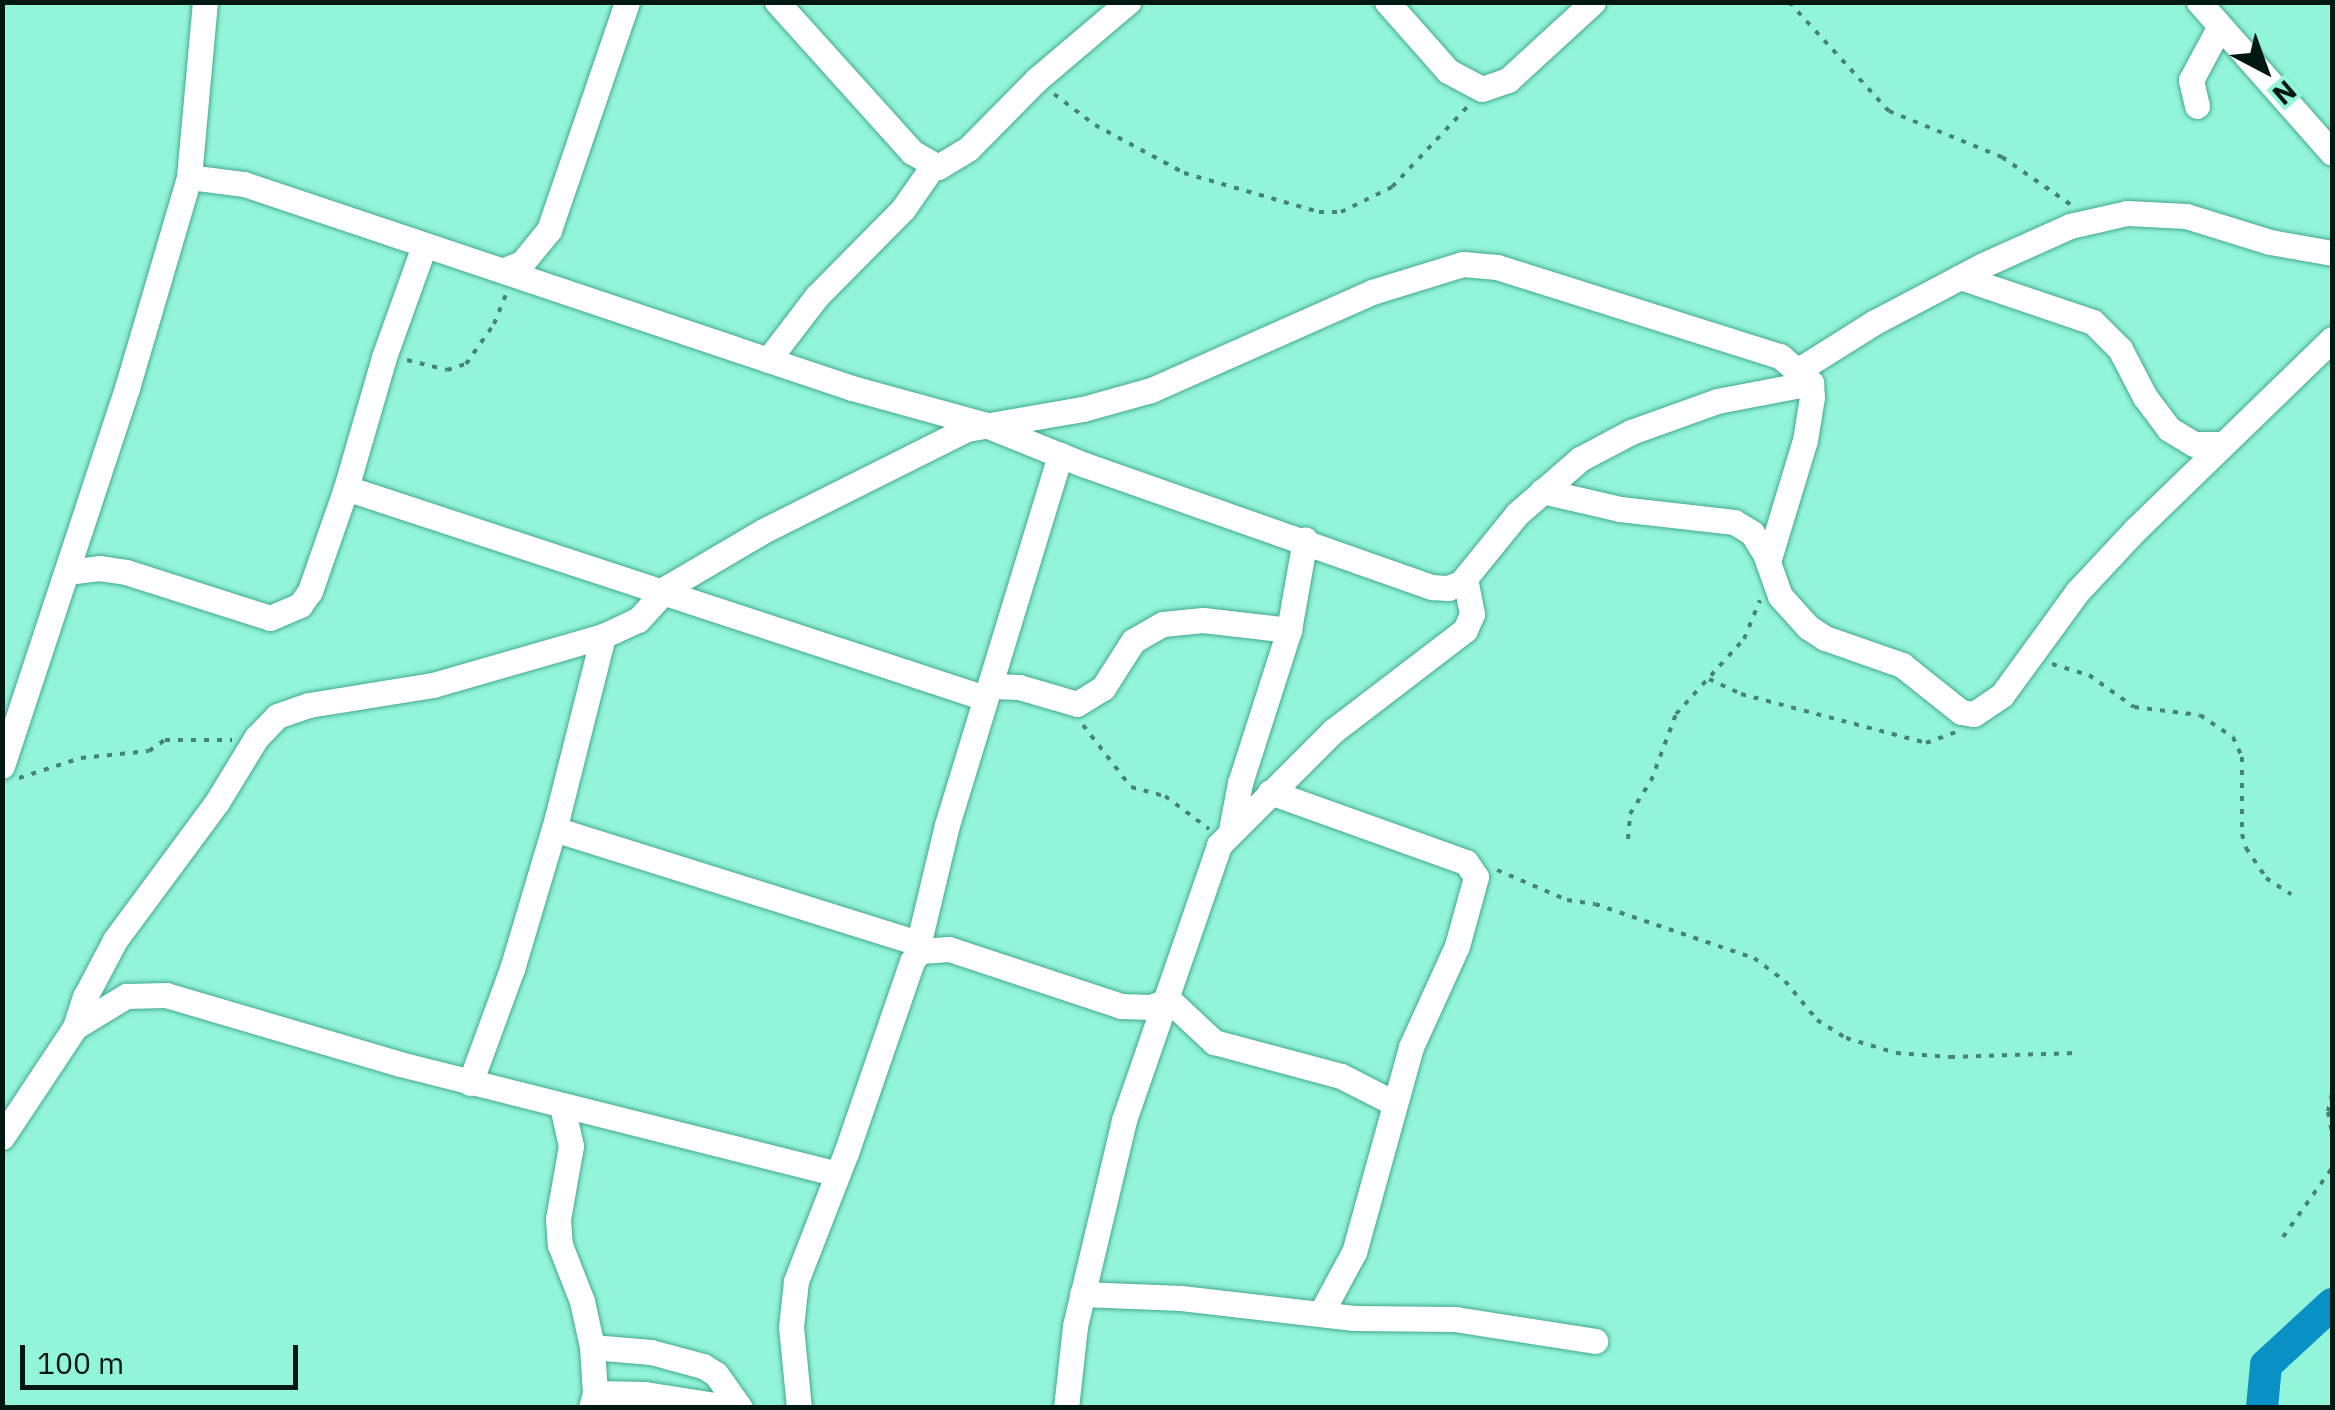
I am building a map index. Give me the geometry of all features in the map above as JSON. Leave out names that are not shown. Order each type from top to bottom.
[{"type":"street","points":[[8,773],[189,176],[205,2]]},
{"type":"street","points":[[510,272],[550,230],[627,2]]},
{"type":"street","points":[[777,2],[912,152],[932,166]]},
{"type":"street","points":[[768,360],[817,296],[903,209],[932,166],[953,161],[1036,80],[1128,2]]},
{"type":"street","points":[[1387,2],[1448,71],[1482,89],[1508,80],[1593,2]]},
{"type":"street","points":[[2198,2],[2332,153]]},
{"type":"street","points":[[2197,106],[2190,80],[2220,26]]},
{"type":"street","points":[[189,176],[244,184],[768,360],[983,424],[1432,587],[1448,588],[1464,579],[1542,491],[1580,459],[1631,432],[1717,401],[1805,376],[1875,322],[1960,277],[2087,222],[2126,214],[2186,216],[2270,242],[2332,254]]},
{"type":"street","points":[[66,572],[99,568],[126,572],[249,613],[278,617],[293,610],[310,590],[424,246]]},
{"type":"street","points":[[2,1137],[75,1027],[92,980],[115,940],[218,802],[256,738],[287,710],[433,685],[602,636],[645,615],[662,592],[763,531],[983,424],[1083,409],[1150,390],[1258,344],[1312,315],[1463,264],[1497,266],[1556,282],[1780,356],[1805,376]]},
{"type":"street","points":[[1960,277],[2093,322],[2120,350],[2145,397],[2168,429],[2180,440],[2221,444]]},
{"type":"street","points":[[1542,491],[1620,508],[1734,522],[1752,533],[1780,596],[1808,628],[1825,638],[1902,665],[1960,712],[1974,714],[2002,695],[2077,592],[2221,444],[2332,339]]},
{"type":"street","points":[[1770,568],[1805,440],[1805,376]]},
{"type":"street","points":[[799,1408],[792,1304],[807,1249],[916,948],[1060,454]]},
{"type":"street","points":[[346,488],[662,592],[988,692],[1020,687],[1062,703],[1090,700],[1133,642],[1163,624],[1203,620],[1290,630]]},
{"type":"street","points":[[1066,1408],[1066,1377],[1082,1294],[1124,1120],[1169,1000],[1207,876],[1227,834],[1290,630],[1304,539]]},
{"type":"street","points":[[1227,834],[1333,731],[1465,630],[1472,614],[1464,579]]},
{"type":"street","points":[[470,1083],[512,969],[554,828],[602,636]]},
{"type":"street","points":[[1270,792],[1472,865],[1475,885],[1457,946],[1419,1023],[1354,1252],[1320,1313]]},
{"type":"street","points":[[554,828],[916,948],[949,949],[1121,1006],[1151,1007],[1169,1000]]},
{"type":"street","points":[[75,1027],[126,996],[166,995],[470,1083],[837,1174]]},
{"type":"street","points":[[1169,1000],[1214,1042],[1340,1076],[1394,1103]]},
{"type":"street","points":[[562,1106],[570,1146],[558,1219],[560,1245],[582,1301],[592,1347],[593,1400],[645,1394],[737,1408]]},
{"type":"street","points":[[1082,1294],[1455,1320],[1595,1341]]},
{"type":"street","points":[[592,1347],[651,1352],[703,1366],[726,1386],[737,1408]]},
{"type":"path","points":[[1789,2],[1889,111],[2002,157],[2059,192],[2087,222]]},
{"type":"path","points":[[1036,80],[1095,125],[1184,174],[1319,212],[1342,212],[1392,187],[1482,89]]},
{"type":"path","points":[[386,353],[447,370],[466,364],[494,324],[510,272]]},
{"type":"path","points":[[1628,839],[1630,814],[1651,781],[1676,714],[1744,640],[1770,568]]},
{"type":"path","points":[[2028,658],[2089,675],[2134,707],[2189,712],[2226,730],[2242,757],[2242,834],[2246,848],[2266,878],[2292,894]]},
{"type":"path","points":[[1709,679],[1741,694],[1926,743],[1952,736],[1974,714]]},
{"type":"path","points":[[1062,703],[1131,788],[1166,796],[1227,834]]},
{"type":"path","points":[[8,773],[82,758],[149,751],[165,740],[256,738]]},
{"type":"path","points":[[1472,865],[1487,866],[1566,900],[1595,904],[1754,958],[1784,980],[1817,1020],[1846,1038],[1896,1053],[1950,1057],[2078,1053]]},
{"type":"path","points":[[2332,1094],[2328,1104],[2332,1133]]},
{"type":"path","points":[[2282,1236],[2332,1168]]},
{"type":"waterway","points":[[2262,1408],[2266,1365],[2332,1304]]}]
